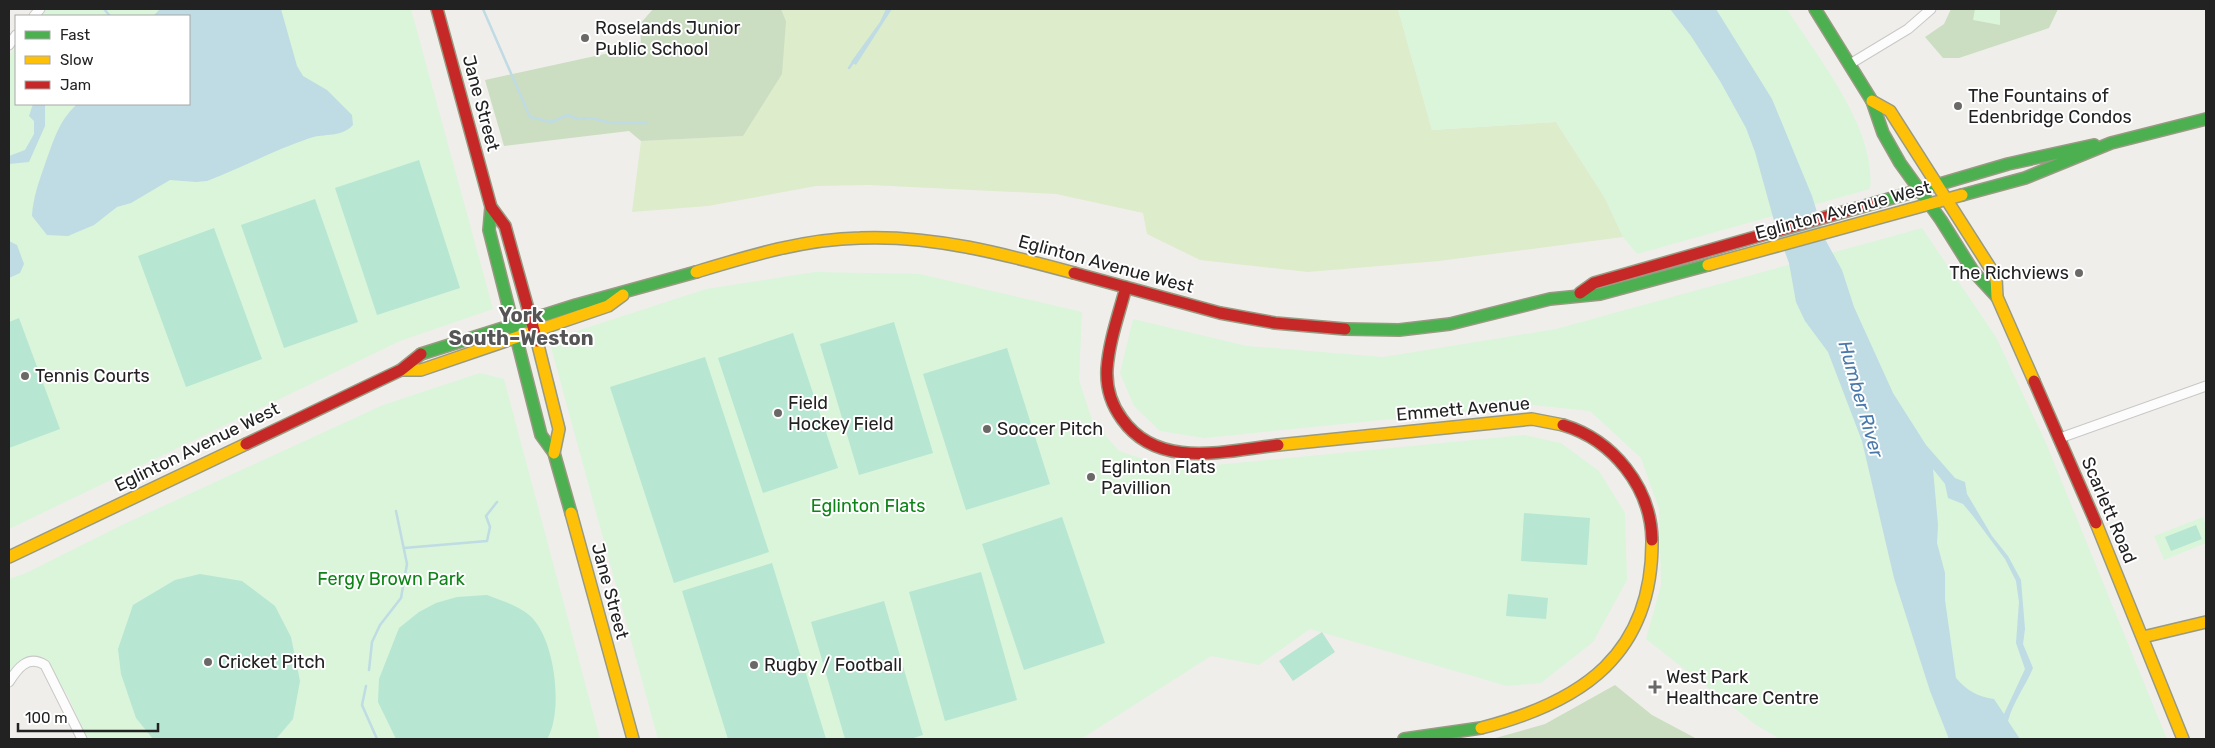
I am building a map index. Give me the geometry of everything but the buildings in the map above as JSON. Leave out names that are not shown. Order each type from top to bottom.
[{"type":"main road","name":"Jane Street","points":[[438,9],[491,207],[505,226],[534,332],[559,429],[554,453]]},
{"type":"main road","name":"Scarlett Road","points":[[1815,9],[1872,101],[1876,118],[1908,175],[1981,284],[1997,297]]},
{"type":"main road","name":"Scarlett Road","points":[[1872,101],[1890,111],[1996,277],[1997,297],[2060,438],[2143,637],[2183,739]]},
{"type":"main road","name":"Eglinton Avenue West","points":[[1580,293],[1594,283],[1869,205],[1918,188],[2049,152],[2111,143],[2206,119]]},
{"type":"main road","name":"Eglinton Avenue West","points":[[9,557],[401,370],[417,355],[600,296],[625,293],[762,252],[818,241],[866,238],[936,242],[980,249],[1126,287],[1185,305],[1254,318],[1328,328],[1418,329],[1464,322],[1580,293],[1600,294],[1877,220],[2025,178],[2111,143]]},
{"type":"main road","name":"Jane Street","points":[[491,207],[488,230],[541,435],[554,453],[632,739]]},
{"type":"main road","name":"Emmett Avenue","points":[[1126,287],[1108,368],[1110,397],[1123,422],[1149,443],[1164,451],[1203,453],[1532,419],[1566,425],[1595,438],[1617,456],[1633,476],[1648,514],[1652,571],[1647,596],[1636,626],[1608,665],[1573,694],[1523,715],[1473,730],[1404,739]]},
{"type":"main road","name":"Eglinton Avenue West","points":[[401,370],[421,370],[534,332],[608,306],[625,293]]},
{"type":"main road","points":[[2143,637],[2206,622]]},
{"type":"street","points":[[1850,64],[1914,25],[1931,9]]},
{"type":"street","points":[[2060,438],[2206,386]]},
{"type":"street","points":[[11,679],[24,664],[35,661],[44,665],[82,739]]},
{"type":"green space","points":[[44,9],[411,9],[493,309],[400,341],[9,529],[9,55],[15,47],[15,105],[190,105],[190,15],[40,15]]},
{"type":"green space","points":[[653,9],[781,9],[786,21],[782,74],[743,136],[641,141],[629,131],[504,146],[485,80],[641,46],[640,24]]},
{"type":"green space","points":[[781,9],[1398,9],[1432,130],[1556,122],[1605,198],[1623,237],[1439,261],[1308,272],[1200,260],[1147,234],[1143,213],[1056,194],[869,185],[816,186],[708,206],[632,212],[641,141],[743,136],[786,21]]},
{"type":"green space","points":[[1398,9],[1787,9],[1829,72],[1855,119],[1864,142],[1870,166],[1870,189],[1637,254],[1623,237],[1605,198],[1556,122],[1432,130]]},
{"type":"green space","points":[[1951,9],[2058,9],[2049,28],[1959,58],[1943,58],[1925,37],[1944,24]]},
{"type":"green space","points":[[1975,9],[2000,9],[2000,25],[1973,20]]},
{"type":"green space","points":[[419,160],[460,288],[377,315],[335,188]]},
{"type":"green space","points":[[315,199],[358,322],[284,348],[241,225]]},
{"type":"green space","points":[[214,228],[262,359],[186,387],[138,256]]},
{"type":"green space","points":[[1922,228],[1996,337],[2046,443],[2167,739],[1780,739],[1756,725],[1646,639],[1661,585],[1659,509],[1641,458],[1590,411],[1532,405],[1204,438],[1160,431],[1134,406],[1120,373],[1133,319],[1247,346],[1383,357],[1556,329]]},
{"type":"green space","name":"Eglinton Flats","points":[[815,272],[920,274],[1082,312],[1079,380],[1092,420],[1119,451],[1174,469],[1524,435],[1561,443],[1599,471],[1625,513],[1627,580],[1593,642],[1541,683],[1507,686],[1310,629],[1259,665],[1211,656],[1081,739],[658,739],[549,340],[706,289]]},
{"type":"green space","name":"Tennis Courts","points":[[19,318],[60,429],[9,448],[9,322]]},
{"type":"green space","points":[[894,322],[933,453],[859,475],[820,344]]},
{"type":"green space","name":"Field Hockey Field","points":[[793,333],[838,468],[763,493],[718,358]]},
{"type":"green space","name":"Soccer Pitch","points":[[1007,348],[1050,484],[966,510],[923,374]]},
{"type":"green space","points":[[705,357],[769,552],[674,583],[610,387]]},
{"type":"green space","name":"Fergy Brown Park","points":[[480,373],[504,379],[600,739],[87,739],[68,696],[44,659],[32,658],[23,660],[9,674],[9,579],[26,573],[124,524],[383,405]]},
{"type":"green space","points":[[1524,513],[1590,518],[1587,565],[1521,561]]},
{"type":"green space","points":[[1062,517],[1105,643],[1024,670],[982,544]]},
{"type":"green space","points":[[2203,517],[2206,526],[2206,543],[2164,560],[2154,536]]},
{"type":"green space","points":[[2196,525],[2202,539],[2171,551],[2165,537]]},
{"type":"green space","name":"Rugby / Football","points":[[772,563],[826,739],[728,739],[682,591]]},
{"type":"green space","points":[[981,572],[1017,700],[945,721],[909,592]]},
{"type":"green space","name":"Cricket Pitch","points":[[200,574],[242,581],[275,606],[291,637],[300,681],[293,719],[276,739],[153,739],[136,718],[121,674],[118,649],[133,605],[175,580]]},
{"type":"green space","points":[[1508,594],[1548,598],[1546,619],[1506,616]]},
{"type":"green space","points":[[487,595],[514,606],[529,615],[538,625],[545,639],[551,656],[556,693],[552,727],[547,739],[396,739],[378,702],[379,679],[399,628],[419,612],[436,603],[457,597]]},
{"type":"green space","points":[[884,601],[923,735],[910,739],[845,739],[811,622]]},
{"type":"green space","points":[[1322,632],[1335,652],[1293,681],[1279,661]]},
{"type":"green space","points":[[1615,685],[1652,715],[1697,739],[1492,739],[1545,724]]},
{"type":"water","points":[[160,9],[281,9],[297,66],[303,76],[327,90],[352,115],[353,125],[338,134],[316,137],[297,143],[207,181],[170,180],[131,203],[117,207],[94,225],[68,236],[47,235],[32,216],[35,196],[57,132],[65,118],[76,105],[190,105],[190,15],[154,15]]},
{"type":"water","points":[[886,9],[892,9],[856,65],[851,62],[880,22]]},
{"type":"water","name":"Humber River","points":[[1670,9],[1716,9],[1772,99],[1812,196],[1826,241],[1842,270],[1854,307],[1893,393],[1926,445],[1955,478],[1965,482],[1967,494],[1992,536],[2008,556],[2021,580],[2025,629],[2023,644],[2033,668],[2008,721],[2020,739],[1949,739],[1930,691],[1894,578],[1862,441],[1828,352],[1805,321],[1796,302],[1789,263],[1776,228],[1755,152],[1746,128],[1720,81],[1691,36]],"holes":[[[1933,469],[1945,484],[1948,498],[1963,504],[1973,516],[2005,559],[2016,581],[2019,602],[2016,643],[2025,669],[2004,714],[1994,699],[1983,697],[1973,692],[1956,678],[1945,600],[1945,573],[1937,543],[1938,525]]]},
{"type":"water","points":[[33,105],[45,105],[45,126],[29,162],[9,164],[9,156],[25,150],[34,134],[34,121],[29,116]]},
{"type":"water","points":[[9,241],[17,245],[24,264],[20,273],[9,278]]},
{"type":"waterway","points":[[104,9],[109,15]]},
{"type":"waterway","points":[[483,9],[530,117],[551,122],[568,115],[578,119],[591,118],[611,123],[647,123]]},
{"type":"waterway","points":[[849,68],[854,61]]},
{"type":"waterway","points":[[404,548],[487,541],[490,527],[486,516],[497,502]]},
{"type":"waterway","points":[[369,670],[372,642],[380,625],[401,598],[407,564],[396,511]]},
{"type":"waterway","points":[[366,686],[362,705],[377,739]]},
{"type":"traffic: fast","points":[[1815,9],[1872,101],[1883,133],[1900,163],[1941,220],[1973,271],[1997,297]]},
{"type":"traffic: fast","points":[[1962,195],[2025,178],[2111,143],[2206,119]]},
{"type":"traffic: fast","points":[[1882,201],[2008,164],[2094,145]]},
{"type":"traffic: fast","points":[[491,207],[489,230],[541,435],[554,453],[571,513]]},
{"type":"traffic: fast","points":[[1345,329],[1399,330],[1450,324],[1550,299],[1600,294],[1708,265]]},
{"type":"traffic: fast","points":[[421,354],[576,305],[696,272]]},
{"type":"traffic: fast","points":[[1404,739],[1481,728]]},
{"type":"traffic: slow","points":[[1872,101],[1890,111],[1996,277],[1997,297],[2034,381]]},
{"type":"traffic: slow","points":[[1708,265],[1962,195]]},
{"type":"traffic: slow","points":[[696,272],[756,254],[818,241],[887,238],[968,247],[1074,273]]},
{"type":"traffic: slow","points":[[401,370],[421,370],[608,306],[623,295]]},
{"type":"traffic: slow","points":[[537,341],[559,429],[554,453]]},
{"type":"traffic: slow","points":[[1278,445],[1532,419],[1563,425]]},
{"type":"traffic: slow","points":[[9,557],[246,444]]},
{"type":"traffic: slow","points":[[571,513],[633,739]]},
{"type":"traffic: slow","points":[[2096,523],[2183,739]]},
{"type":"traffic: slow","points":[[1481,728],[1518,717],[1551,704],[1580,687],[1605,667],[1625,643],[1640,614],[1649,580],[1652,540]]},
{"type":"traffic: slow","points":[[2143,637],[2206,622]]},
{"type":"traffic: jam","points":[[437,9],[491,207],[505,226],[537,341]]},
{"type":"traffic: jam","points":[[1580,293],[1594,283],[1882,201]]},
{"type":"traffic: jam","points":[[1074,273],[1220,313],[1275,323],[1345,329]]},
{"type":"traffic: jam","points":[[1126,287],[1110,348],[1107,382],[1112,401],[1118,413],[1137,435],[1154,445],[1173,451],[1194,453],[1215,453],[1278,445]]},
{"type":"traffic: jam","points":[[246,444],[401,370],[421,354]]},
{"type":"traffic: jam","points":[[2034,381],[2096,523]]},
{"type":"traffic: jam","points":[[1563,425],[1581,432],[1598,442],[1626,468],[1637,484],[1645,502],[1650,520],[1652,540]]},
{"type":"place","name":"Roselands Junior Public School","points":[[585,38]]},
{"type":"place","name":"The Fountains of Edenbridge Condos","points":[[1958,106]]},
{"type":"place","name":"The Richviews","points":[[2079,273]]},
{"type":"place","name":"Tennis Courts","points":[[25,376]]},
{"type":"place","name":"Field Hockey Field","points":[[778,413]]},
{"type":"place","name":"Soccer Pitch","points":[[987,429]]},
{"type":"place","name":"Eglinton Flats Pavillion","points":[[1091,477]]},
{"type":"place","name":"Cricket Pitch","points":[[208,662]]},
{"type":"place","name":"Rugby / Football","points":[[754,665]]},
{"type":"place","name":"West Park Healthcare Centre","points":[[1655,687]]},
{"type":"district","name":"York South–Weston","points":[[521,326]]}]
